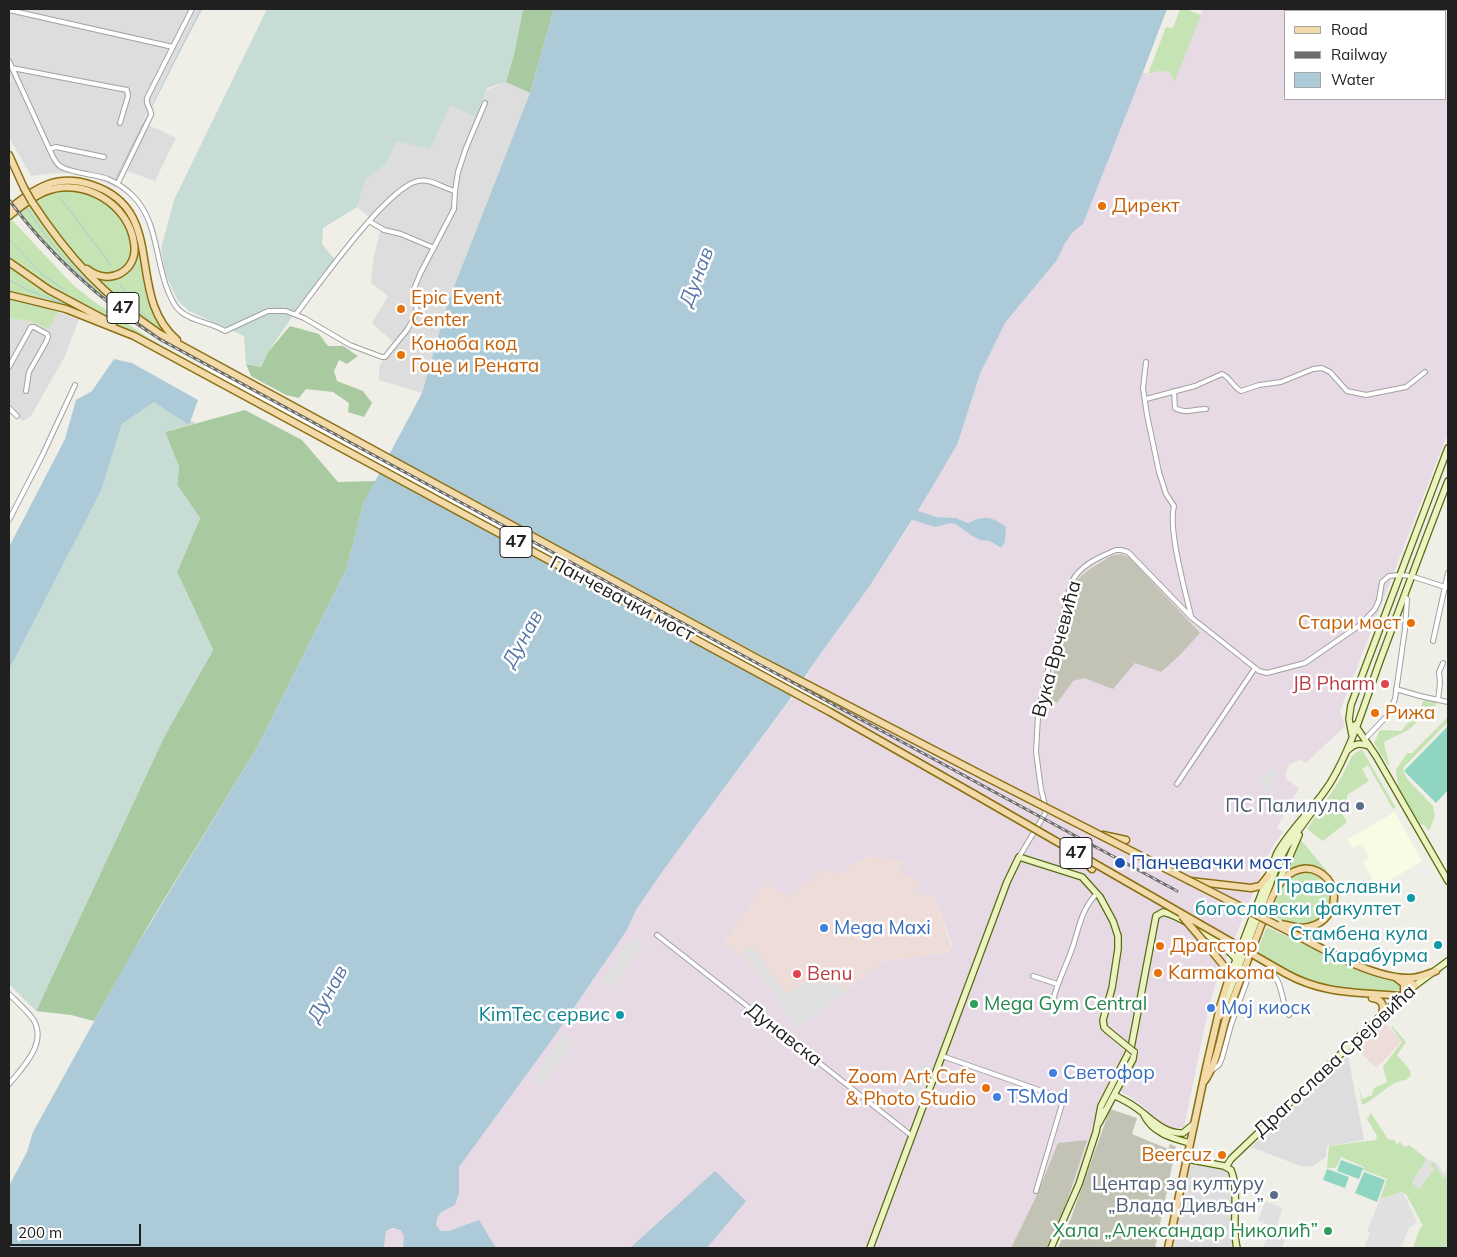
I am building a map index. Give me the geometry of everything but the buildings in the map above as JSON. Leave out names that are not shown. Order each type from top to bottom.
[{"type":"main road","name":"47","points":[[9,155],[24,188],[45,222],[86,273],[133,315],[185,348]]},
{"type":"main road","points":[[9,209],[38,187],[61,180],[87,183],[114,196],[130,214],[140,234],[154,310],[169,333],[185,348]]},
{"type":"main road","points":[[9,216],[33,198],[45,191],[57,188],[79,189],[108,201],[125,219],[132,234],[134,253],[129,267],[113,277],[99,276],[90,272],[72,256]]},
{"type":"main road","name":"47","points":[[9,262],[49,290],[131,335]]},
{"type":"main road","points":[[9,295],[66,309],[131,335]]},
{"type":"main road","name":"Панчевачки мост","points":[[131,335],[203,372],[830,712],[1076,853]]},
{"type":"main road","name":"Панчевачки мост","points":[[185,348],[836,700],[1096,833]]},
{"type":"main road","points":[[1352,738],[1349,714],[1353,700],[1448,448]]},
{"type":"main road","points":[[1203,1083],[1211,1071],[1224,1025],[1284,866],[1303,826],[1346,752],[1352,738],[1411,576],[1446,492],[1448,481]]},
{"type":"main road","points":[[1349,714],[1448,881]]},
{"type":"main road","points":[[1346,752],[1358,743],[1369,746]]},
{"type":"main road","points":[[1168,1248],[1220,1007],[1228,981],[1281,845],[1315,806]]},
{"type":"main road","points":[[1218,1020],[1247,948],[1278,862],[1287,846],[1303,826]]},
{"type":"main road","name":"47","points":[[1096,833],[1357,965],[1396,977],[1418,977],[1436,971]]},
{"type":"main road","points":[[1096,833],[1126,840]]},
{"type":"main road","name":"47","points":[[1076,853],[1284,972],[1315,985],[1350,993],[1403,995]]},
{"type":"main road","points":[[1076,853],[1092,869]]},
{"type":"main road","points":[[870,1248],[1019,857],[1076,874],[1085,879],[1097,893],[1114,921],[1118,942],[1112,988],[1103,1020],[1104,1027],[1134,1052],[1133,1059],[1097,1127]]},
{"type":"main road","points":[[1259,916],[1289,927],[1308,928],[1321,922],[1330,910],[1334,895],[1328,880],[1316,870],[1308,868],[1300,869],[1286,876],[1274,892]]},
{"type":"main road","points":[[1188,880],[1256,888],[1268,876]]},
{"type":"main road","points":[[1178,911],[1224,966],[1228,981]]},
{"type":"main road","points":[[1051,1248],[1079,1184],[1097,1127],[1101,1106],[1131,1048],[1140,1008],[1155,918],[1163,912],[1170,915],[1218,943],[1236,959]]},
{"type":"main road","points":[[1218,943],[1240,950]]},
{"type":"main road","name":"Драгослава Срејовића","points":[[1226,1167],[1232,1159],[1382,1014],[1415,985],[1448,961]]},
{"type":"main road","points":[[1396,977],[1415,985]]},
{"type":"main road","points":[[1396,977],[1404,984],[1403,995]]},
{"type":"main road","points":[[1364,994],[1381,1001],[1382,1014]]},
{"type":"main road","points":[[1114,1095],[1134,1106],[1161,1127],[1176,1133],[1183,1133],[1194,1123]]},
{"type":"main road","points":[[1143,1113],[1152,1127],[1160,1133],[1190,1143]]},
{"type":"main road","points":[[1187,1158],[1226,1167],[1231,1170],[1234,1179],[1234,1235],[1237,1248]]},
{"type":"street","points":[[118,184],[151,115],[146,103],[147,98],[192,9]]},
{"type":"street","points":[[9,10],[173,47]]},
{"type":"street","points":[[9,61],[57,163],[62,168],[107,179],[118,184],[133,196],[148,216],[165,284],[178,310],[225,331],[272,310],[296,314],[350,345],[385,357],[407,330],[417,311],[413,296],[414,289],[454,209],[454,190],[458,172],[485,103]]},
{"type":"street","points":[[12,68],[127,90],[128,96],[120,123]]},
{"type":"street","points":[[50,149],[56,147],[104,157]]},
{"type":"street","points":[[296,314],[369,221],[398,193],[416,181],[426,181],[454,190]]},
{"type":"street","points":[[369,221],[384,230],[401,234],[434,248]]},
{"type":"street","points":[[9,366],[31,327],[47,334],[46,342],[29,372],[26,391]]},
{"type":"street","points":[[1146,362],[1143,388],[1147,415],[1159,472],[1166,494],[1174,506],[1172,517],[1174,532],[1192,618]]},
{"type":"street","points":[[1146,399],[1195,386],[1222,374],[1238,390],[1243,391],[1259,385],[1281,382],[1313,369],[1322,368],[1330,372],[1347,391],[1366,395],[1406,386],[1426,372]]},
{"type":"street","points":[[9,520],[75,386]]},
{"type":"street","points":[[1174,391],[1176,410],[1206,409]]},
{"type":"street","points":[[9,408],[17,416]]},
{"type":"street","name":"Вука Врчевића","points":[[1019,857],[1044,818],[1046,809],[1036,752],[1039,705],[1068,595],[1076,574],[1084,567],[1113,551],[1126,551],[1192,618],[1255,668]]},
{"type":"street","points":[[1433,642],[1448,573]]},
{"type":"street","points":[[1178,784],[1255,668],[1262,673],[1267,673],[1298,665],[1312,659],[1360,625],[1368,617],[1379,600],[1384,580],[1389,576],[1411,576],[1446,587]]},
{"type":"street","points":[[1365,739],[1387,716],[1393,704],[1405,630],[1407,599],[1404,595]]},
{"type":"street","points":[[1438,700],[1439,672],[1443,663]]},
{"type":"street","points":[[1396,689],[1448,702]]},
{"type":"street","points":[[1053,1000],[1057,984],[1074,944],[1080,919],[1097,893]]},
{"type":"street","name":"Дунавска","points":[[657,935],[912,1136]]},
{"type":"street","points":[[1211,1071],[1221,1061],[1249,972],[1246,965]]},
{"type":"street","points":[[1249,972],[1263,971],[1272,974],[1281,987],[1283,1002],[1289,1015]]},
{"type":"street","points":[[1033,976],[1057,984]]},
{"type":"street","points":[[9,994],[32,1019],[38,1031],[38,1038],[33,1052],[9,1084]]},
{"type":"street","points":[[942,1056],[1062,1098],[1062,1104],[1036,1191]]},
{"type":"shaded area","points":[[9,9],[203,9],[142,122],[176,138],[155,181],[127,171],[116,188],[94,177],[73,173],[31,176],[9,137],[9,82],[12,81],[9,73]]},
{"type":"shaded area","points":[[267,9],[523,9],[506,82],[487,88],[475,117],[450,105],[430,149],[396,141],[387,163],[366,179],[357,207],[323,228],[322,244],[335,260],[321,275],[312,291],[300,305],[268,352],[261,367],[246,364],[244,336],[189,311],[178,301],[165,273],[161,249],[174,200]]},
{"type":"shaded area","points":[[1203,9],[1448,9],[1448,433],[1340,711],[1345,726],[1306,763],[1301,760],[1296,761],[1289,765],[1286,772],[1286,779],[1299,788],[1277,828],[1283,832],[1273,845],[1218,975],[1209,1006],[1184,1127],[1176,1129],[1160,1124],[1143,1106],[1108,1085],[1098,1105],[1076,1184],[1049,1248],[384,1248],[386,1231],[437,1218],[455,1205],[459,1194],[459,1167],[554,1037],[627,930],[636,910],[667,865],[803,683],[816,660],[869,587],[913,520],[935,527],[951,523],[980,540],[989,541],[1001,548],[1005,542],[1006,527],[981,517],[968,523],[956,518],[937,517],[918,512],[957,445],[980,374],[1005,323],[1057,260],[1064,244],[1072,233],[1083,224],[1143,72],[1149,75],[1160,71],[1169,72],[1175,80]],"holes":[[[865,857],[899,860],[904,863],[899,871],[921,883],[916,894],[934,895],[952,948],[947,953],[883,961],[798,1028],[757,972],[725,942],[766,882],[788,897],[823,869],[837,875]]]},
{"type":"shaded area","points":[[506,82],[530,93],[448,302],[422,393],[379,380],[379,367],[393,342],[372,323],[388,296],[371,283],[374,256],[381,227],[357,207],[366,179],[387,163],[396,140],[450,105]]},
{"type":"shaded area","points":[[58,312],[79,319],[65,356],[31,416],[24,421],[11,414],[9,417],[9,318],[29,321],[49,329]]},
{"type":"shaded area","points":[[154,402],[196,423],[165,432],[179,467],[177,485],[200,518],[177,572],[213,650],[165,735],[36,1011],[9,984],[9,670],[101,491],[122,424]]},
{"type":"shaded area","points":[[1120,554],[1129,557],[1200,633],[1161,672],[1135,663],[1113,689],[1084,678],[1073,681],[1057,703],[1048,697],[1077,580],[1111,556]]},
{"type":"shaded area","points":[[1272,768],[1278,776],[1272,780],[1276,785],[1271,789],[1273,792],[1269,795],[1257,778]]},
{"type":"shaded area","points":[[1395,812],[1422,861],[1385,883],[1379,884],[1374,882],[1363,862],[1369,858],[1362,844],[1352,848],[1348,839]]},
{"type":"shaded area","points":[[865,857],[899,860],[904,864],[900,871],[921,883],[934,895],[952,948],[947,953],[883,961],[797,1028],[757,972],[725,942],[766,882],[788,896],[823,869],[837,875]]},
{"type":"shaded area","points":[[634,937],[645,944],[613,988],[602,980]]},
{"type":"shaded area","points":[[752,946],[787,995],[815,975],[821,984],[826,981],[828,984],[836,979],[846,992],[797,1028],[743,953]]},
{"type":"shaded area","points":[[1381,1018],[1386,1018],[1386,1024],[1401,1041],[1376,1068],[1355,1047],[1380,1024]]},
{"type":"shaded area","points":[[564,1034],[575,1042],[543,1086],[532,1078]]},
{"type":"shaded area","points":[[1348,1056],[1364,1140],[1327,1146],[1326,1157],[1313,1166],[1303,1167],[1251,1147]]},
{"type":"shaded area","points":[[925,1060],[931,1068],[919,1098],[911,1094],[902,1108],[893,1101],[915,1070]]},
{"type":"shaded area","points":[[1110,1109],[1137,1118],[1132,1134],[1168,1149],[1170,1144],[1176,1147],[1155,1248],[1058,1248],[1071,1218]]},
{"type":"shaded area","points":[[1087,1140],[1065,1207],[1046,1248],[1011,1248],[1036,1197],[1058,1143]]},
{"type":"shaded area","points":[[1427,1159],[1437,1163],[1443,1173],[1448,1170],[1448,1175],[1443,1178],[1433,1162],[1430,1165],[1434,1169],[1419,1189],[1412,1182]]},
{"type":"shaded area","points":[[1191,1162],[1225,1170],[1229,1173],[1232,1181],[1234,1248],[1171,1248]]},
{"type":"shaded area","points":[[1403,1192],[1417,1222],[1409,1228],[1401,1248],[1364,1248],[1370,1233],[1367,1231],[1380,1199]]},
{"type":"shaded area","points":[[1265,1201],[1283,1208],[1276,1227],[1258,1221]]},
{"type":"shaded area","points":[[1271,1231],[1286,1237],[1282,1248],[1262,1248]]},
{"type":"green space","points":[[523,9],[554,9],[530,93],[506,82]]},
{"type":"green space","points":[[1180,9],[1186,9],[1201,15],[1175,81],[1169,72],[1160,71],[1148,74],[1166,27],[1173,28]]},
{"type":"green space","points":[[68,183],[81,185],[105,193],[115,200],[130,217],[139,242],[147,295],[164,334],[128,309],[93,278],[113,280],[127,274],[135,263],[137,248],[134,230],[124,213],[109,198],[88,188],[69,184],[60,185],[39,192],[9,214],[9,212],[36,192],[51,186]]},
{"type":"green space","points":[[58,190],[85,194],[99,199],[110,206],[120,215],[128,227],[132,239],[132,254],[121,270],[117,273],[108,274],[95,271],[88,268],[68,247],[45,217],[35,200],[29,204],[71,261],[99,290],[122,310],[149,330],[205,364],[153,333],[105,299],[61,260],[21,214],[12,220],[73,285],[93,301],[152,340],[203,370],[54,291],[9,258],[9,219],[35,198]]},
{"type":"green space","points":[[9,267],[41,290],[80,310],[9,291]]},
{"type":"green space","points":[[9,298],[24,300],[58,312],[49,329],[29,321],[9,318]]},
{"type":"green space","points":[[290,326],[319,334],[328,346],[343,346],[358,356],[347,364],[339,360],[334,371],[337,381],[363,391],[372,403],[364,417],[348,412],[349,403],[333,392],[306,389],[299,398],[286,395],[251,376],[246,364],[261,367],[268,352]]},
{"type":"green space","points":[[245,410],[302,440],[338,482],[376,481],[364,502],[346,570],[257,748],[149,924],[94,1021],[71,1015],[36,1011],[165,735],[213,650],[177,572],[200,518],[177,485],[179,467],[165,432]]},
{"type":"green space","points":[[1425,697],[1438,700],[1434,709],[1425,708],[1417,722],[1403,733],[1384,742],[1389,767],[1374,743],[1380,730],[1401,731],[1410,721],[1408,715],[1415,716],[1419,712]]},
{"type":"green space","points":[[1448,717],[1448,722],[1404,767],[1403,771],[1408,780],[1433,806],[1435,816],[1429,831],[1424,825],[1420,824],[1398,787],[1396,770],[1407,753],[1412,753]]},
{"type":"green space","points":[[1448,726],[1448,790],[1436,803],[1404,771]]},
{"type":"green space","points":[[1362,750],[1396,808],[1393,809],[1368,765],[1362,769],[1369,781],[1347,795],[1347,800],[1340,805],[1339,808],[1347,822],[1323,841],[1307,829],[1341,778],[1352,756]]},
{"type":"green space","points":[[1301,840],[1326,870],[1327,875],[1306,867],[1284,874]]},
{"type":"green space","points":[[1304,871],[1314,874],[1322,880],[1327,888],[1329,905],[1326,913],[1320,920],[1307,926],[1290,924],[1270,915],[1282,888],[1290,878]]},
{"type":"green space","points":[[1267,927],[1349,966],[1397,982],[1401,989],[1371,993],[1345,991],[1314,985],[1299,979],[1255,956]]},
{"type":"green space","points":[[1392,1026],[1406,1042],[1397,1055],[1410,1070],[1411,1075],[1406,1080],[1389,1086],[1362,1105],[1359,1087],[1362,1099],[1372,1095],[1374,1088],[1387,1082],[1383,1067],[1402,1042]]},
{"type":"green space","points":[[1371,1113],[1388,1139],[1394,1140],[1397,1144],[1400,1142],[1405,1147],[1409,1145],[1427,1159],[1412,1182],[1419,1189],[1434,1169],[1430,1165],[1433,1161],[1443,1177],[1448,1175],[1448,1248],[1413,1248],[1420,1228],[1423,1226],[1406,1194],[1402,1192],[1380,1199],[1387,1179],[1363,1170],[1364,1167],[1341,1157],[1336,1168],[1327,1168],[1329,1146],[1376,1140],[1377,1136],[1367,1119]]},
{"type":"green space","points":[[1341,1160],[1363,1168],[1359,1179],[1337,1171]]},
{"type":"green space","points":[[1327,1169],[1349,1177],[1345,1188],[1323,1180]]},
{"type":"green space","points":[[1364,1172],[1385,1180],[1377,1202],[1355,1193]]},
{"type":"water","name":"Дунав","points":[[554,9],[1167,9],[1083,224],[1072,233],[1057,260],[1005,323],[980,374],[957,445],[918,511],[937,517],[956,518],[968,523],[983,518],[992,519],[1006,527],[1005,542],[1001,548],[989,541],[980,540],[972,536],[951,523],[935,527],[912,520],[869,587],[788,702],[667,865],[636,910],[627,930],[554,1037],[459,1167],[459,1194],[455,1205],[442,1212],[437,1218],[436,1225],[441,1231],[449,1231],[479,1220],[496,1248],[403,1248],[404,1237],[401,1230],[393,1228],[386,1231],[384,1248],[9,1248],[9,1186],[27,1152],[33,1132],[128,960],[257,748],[346,570],[364,502],[422,393],[448,302],[530,93]]},
{"type":"water","points":[[114,359],[132,363],[198,400],[189,425],[154,402],[122,424],[101,491],[9,670],[9,547],[65,439],[76,400],[92,391]]},
{"type":"water","points":[[715,1171],[746,1201],[707,1248],[630,1248]]},
{"type":"pier","points":[[210,357],[838,697],[828,715],[201,375]]},
{"type":"waterway","points":[[151,108],[201,9]]},
{"type":"waterway","points":[[116,178],[149,112]]},
{"type":"waterway","points":[[61,199],[111,265]]},
{"type":"waterway","points":[[25,206],[46,236],[68,262],[119,311]]},
{"type":"waterway","points":[[9,239],[43,275],[65,290]]},
{"type":"waterway","points":[[9,280],[28,290],[71,307]]},
{"type":"waterway","points":[[120,284],[129,299],[152,323]]},
{"type":"railway","points":[[9,200],[42,241],[79,277],[118,310],[161,340],[1177,891]]},
{"type":"place","name":"Директ","points":[[1102,206]]},
{"type":"place","name":"Epic Event Center","points":[[401,309]]},
{"type":"place","name":"Коноба код Гоце и Рената","points":[[401,355]]},
{"type":"place","name":"Стари мост","points":[[1411,623]]},
{"type":"place","name":"JB Pharm","points":[[1385,684]]},
{"type":"place","name":"Рижа","points":[[1375,713]]},
{"type":"place","name":"ПС Палилула","points":[[1360,806]]},
{"type":"place","name":"Панчевачки мост","points":[[1120,863]]},
{"type":"place","name":"Православни богословски факултет","points":[[1411,898]]},
{"type":"place","name":"Mega Maxi","points":[[824,928]]},
{"type":"place","name":"Стамбена кула Карабурма","points":[[1438,945]]},
{"type":"place","name":"Драгстор","points":[[1160,946]]},
{"type":"place","name":"Karmakoma","points":[[1158,973]]},
{"type":"place","name":"Benu","points":[[797,974]]},
{"type":"place","name":"Mega Gym Central","points":[[974,1004]]},
{"type":"place","name":"Мој киоск","points":[[1211,1008]]},
{"type":"place","name":"KimTec сервис","points":[[620,1015]]},
{"type":"place","name":"Светофор","points":[[1053,1073]]},
{"type":"place","name":"Zoom Art Cafe & Photo Studio","points":[[986,1088]]},
{"type":"place","name":"TSMod","points":[[997,1097]]},
{"type":"place","name":"Beercuz","points":[[1222,1155]]},
{"type":"place","name":"Центар за културу „Влада Дивљан”","points":[[1274,1195]]},
{"type":"place","name":"Хала „Александар Николић”","points":[[1328,1231]]}]
